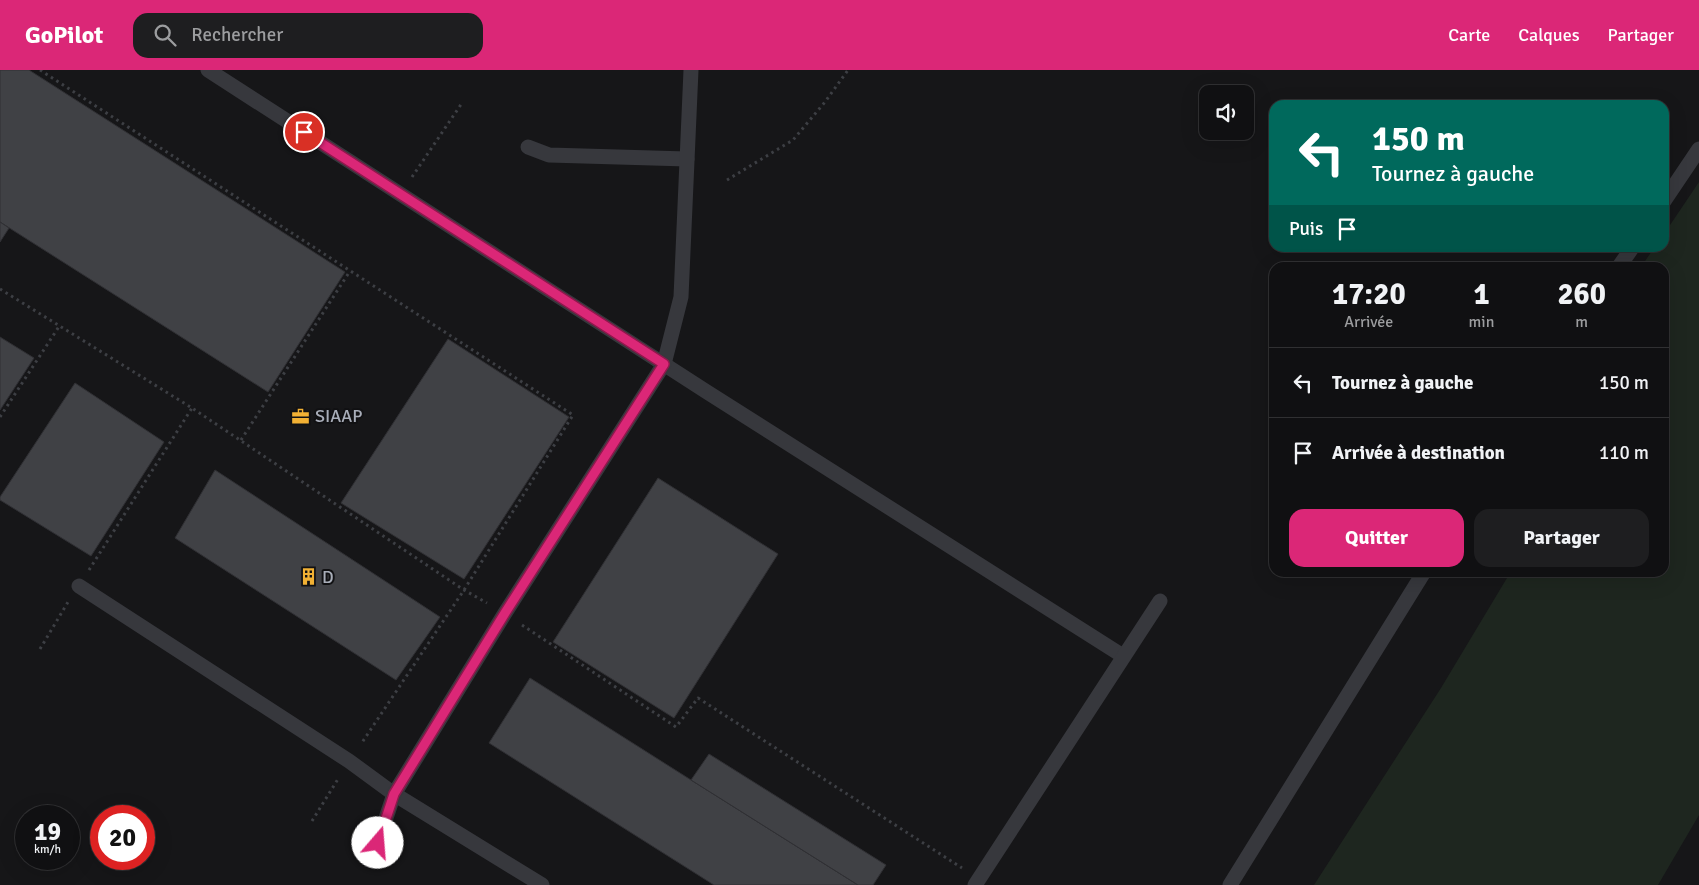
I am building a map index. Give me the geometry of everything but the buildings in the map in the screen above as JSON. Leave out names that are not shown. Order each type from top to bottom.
[{"type":"lane","points":[[208,70],[664,364],[1123,656]]},
{"type":"lane","points":[[372,860],[394,794],[510,605],[664,364],[682,297],[691,70]]},
{"type":"lane","points":[[528,147],[548,155],[687,159]]},
{"type":"lane","points":[[1669,194],[1699,149]]},
{"type":"lane","points":[[1230,885],[1421,577]]},
{"type":"lane","points":[[79,586],[349,761],[394,794],[542,885]]},
{"type":"lane","points":[[975,885],[1160,601]]},
{"type":"path","points":[[40,70],[574,415],[464,590],[349,761],[312,820]]},
{"type":"path","points":[[727,180],[793,140],[825,102],[848,70]]},
{"type":"path","points":[[400,194],[462,103]]},
{"type":"path","points":[[240,440],[351,271]]},
{"type":"path","points":[[0,417],[60,325]]},
{"type":"path","points":[[40,649],[192,408]]},
{"type":"shaded area","points":[[1699,182],[1699,815],[1658,885],[1314,885],[1441,688],[1508,577],[1669,577],[1669,262],[1644,262],[1651,252],[1669,252],[1669,227]]},
{"type":"place","name":"SIAAP","points":[[301,416]]},
{"type":"place","name":"D","points":[[308,577]]},
{"type":"route","points":[[304,132],[664,364],[505,613],[394,794],[378,843]]}]
